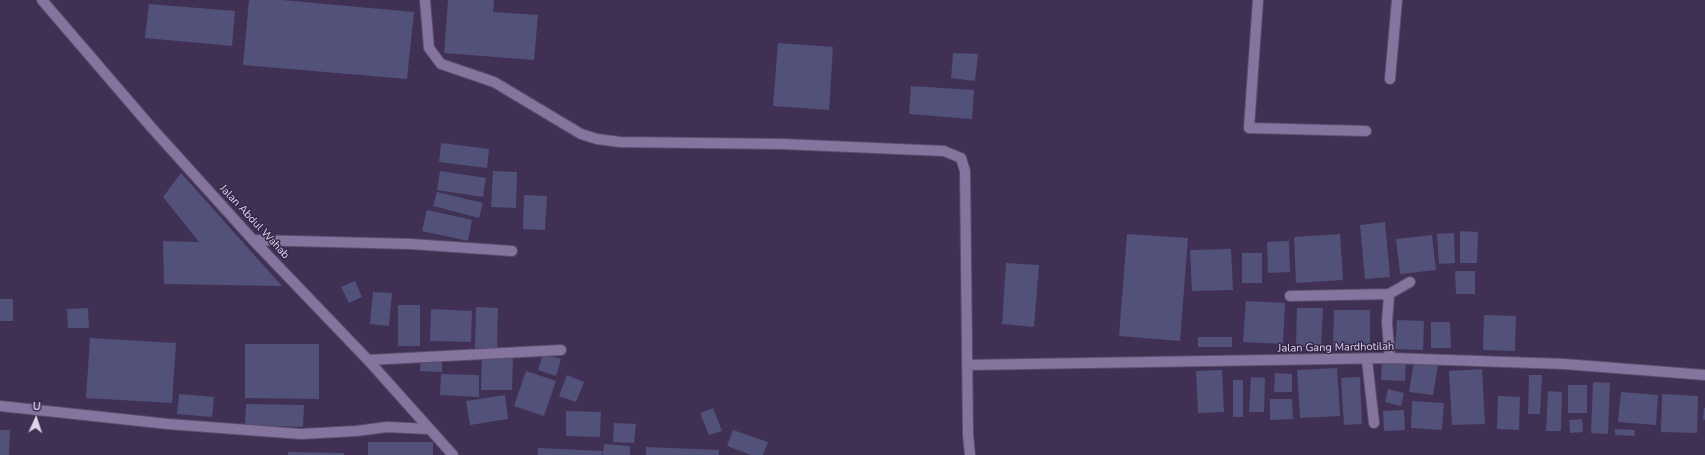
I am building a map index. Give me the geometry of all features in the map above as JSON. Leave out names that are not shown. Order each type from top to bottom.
[{"type":"street","name":"Jalan Abdul Wahab","points":[[42,0],[151,128],[253,240],[368,360],[453,455]]},
{"type":"street","points":[[425,0],[429,48],[440,64],[494,82],[581,134],[597,139],[620,142],[782,144],[944,152],[961,158],[965,171],[968,435],[970,455]]},
{"type":"street","points":[[1258,0],[1250,128],[1366,131]]},
{"type":"street","points":[[1390,79],[1397,0]]},
{"type":"street","points":[[253,240],[411,244],[512,251]]},
{"type":"street","points":[[1290,296],[1389,294],[1410,282]]},
{"type":"street","points":[[1389,294],[1387,323],[1390,358]]},
{"type":"street","points":[[368,360],[561,350]]},
{"type":"street","name":"Jalan Gang Mardhotilah","points":[[967,365],[1367,360],[1390,358],[1564,364],[1705,375]]},
{"type":"street","points":[[1367,360],[1374,423]]},
{"type":"street","points":[[0,406],[168,424],[301,434],[387,427],[429,429]]},
{"type":"building","points":[[249,0],[282,0],[414,12],[407,79],[243,65]]},
{"type":"building","points":[[448,0],[494,0],[493,12],[538,15],[534,60],[444,53]]},
{"type":"building","points":[[149,4],[235,11],[232,46],[145,38]]},
{"type":"building","points":[[778,43],[833,47],[829,110],[773,106]]},
{"type":"building","points":[[953,53],[978,54],[975,81],[951,78]]},
{"type":"building","points":[[911,86],[974,90],[972,119],[909,114]]},
{"type":"building","points":[[441,143],[489,149],[487,168],[439,162]]},
{"type":"building","points":[[440,171],[486,178],[483,197],[437,190]]},
{"type":"building","points":[[493,171],[517,172],[516,208],[491,207]]},
{"type":"building","points":[[181,173],[282,286],[164,284],[163,241],[199,242],[163,197]]},
{"type":"building","points":[[437,192],[483,203],[479,218],[433,206]]},
{"type":"building","points":[[524,195],[547,196],[545,230],[523,229]]},
{"type":"building","points":[[427,210],[472,220],[468,241],[422,231]]},
{"type":"building","points":[[1385,222],[1390,277],[1365,279],[1360,225]]},
{"type":"building","points":[[1460,231],[1478,232],[1477,263],[1460,263]]},
{"type":"building","points":[[1454,233],[1455,263],[1439,264],[1437,234]]},
{"type":"building","points":[[1127,234],[1188,238],[1180,341],[1119,336]]},
{"type":"building","points":[[1340,234],[1343,280],[1296,283],[1294,237]]},
{"type":"building","points":[[1432,235],[1436,270],[1400,274],[1396,239]]},
{"type":"building","points":[[1289,241],[1290,272],[1268,273],[1267,242]]},
{"type":"building","points":[[1231,249],[1233,290],[1192,291],[1190,250]]},
{"type":"building","points":[[1242,253],[1262,253],[1262,283],[1242,283]]},
{"type":"building","points":[[1006,263],[1039,265],[1034,327],[1002,324]]},
{"type":"building","points":[[1455,271],[1475,271],[1475,294],[1456,294]]},
{"type":"building","points":[[355,281],[362,297],[349,303],[341,287]]},
{"type":"building","points":[[373,292],[392,293],[389,326],[370,324]]},
{"type":"building","points":[[0,299],[13,299],[13,321],[0,321]]},
{"type":"building","points":[[1246,301],[1285,303],[1283,344],[1243,342]]},
{"type":"building","points":[[398,305],[420,305],[420,346],[398,346]]},
{"type":"building","points":[[476,307],[498,308],[497,349],[475,348]]},
{"type":"building","points":[[88,308],[89,328],[68,328],[67,309]]},
{"type":"building","points":[[1297,308],[1323,308],[1321,347],[1296,346]]},
{"type":"building","points":[[431,309],[472,311],[471,342],[430,341]]},
{"type":"building","points":[[1334,310],[1370,310],[1370,346],[1333,347]]},
{"type":"building","points":[[1484,315],[1516,316],[1515,351],[1483,350]]},
{"type":"building","points":[[1397,320],[1424,321],[1423,350],[1395,349]]},
{"type":"building","points":[[1431,322],[1450,322],[1451,348],[1431,348]]},
{"type":"building","points":[[1198,337],[1232,337],[1232,347],[1198,347]]},
{"type":"building","points":[[90,338],[176,343],[172,403],[86,398]]},
{"type":"building","points":[[245,344],[319,344],[319,399],[245,398]]},
{"type":"building","points":[[543,354],[561,359],[556,376],[538,370]]},
{"type":"building","points":[[482,355],[513,356],[512,390],[481,390]]},
{"type":"building","points":[[421,358],[442,359],[442,372],[420,371]]},
{"type":"building","points":[[1382,361],[1406,362],[1405,381],[1381,380]]},
{"type":"building","points":[[1414,361],[1438,365],[1433,395],[1409,392]]},
{"type":"building","points":[[1337,368],[1340,416],[1300,418],[1297,370]]},
{"type":"building","points":[[1482,369],[1485,424],[1452,425],[1449,371]]},
{"type":"building","points":[[1222,370],[1224,412],[1198,413],[1196,371]]},
{"type":"building","points":[[526,371],[556,381],[544,416],[514,406]]},
{"type":"building","points":[[1275,373],[1292,374],[1292,392],[1274,392]]},
{"type":"building","points":[[441,374],[479,375],[479,397],[440,395]]},
{"type":"building","points":[[567,375],[584,382],[576,402],[559,396]]},
{"type":"building","points":[[1529,375],[1542,375],[1540,414],[1528,414]]},
{"type":"building","points":[[1251,377],[1265,378],[1264,412],[1249,412]]},
{"type":"building","points":[[1360,377],[1362,424],[1344,425],[1341,378]]},
{"type":"building","points":[[1233,380],[1243,380],[1243,417],[1233,417]]},
{"type":"building","points":[[1593,382],[1610,383],[1608,434],[1591,433]]},
{"type":"building","points":[[1568,385],[1587,385],[1587,413],[1568,413]]},
{"type":"building","points":[[1388,389],[1404,393],[1401,406],[1385,402]]},
{"type":"building","points":[[1548,391],[1562,392],[1561,431],[1546,431]]},
{"type":"building","points":[[1621,392],[1658,395],[1656,425],[1618,422]]},
{"type":"building","points":[[179,394],[214,397],[212,417],[177,414]]},
{"type":"building","points":[[1662,394],[1698,396],[1697,433],[1661,432]]},
{"type":"building","points":[[505,395],[508,419],[470,425],[466,401]]},
{"type":"building","points":[[1498,396],[1520,397],[1519,430],[1497,429]]},
{"type":"building","points":[[1270,399],[1292,399],[1293,419],[1270,420]]},
{"type":"building","points":[[1412,401],[1444,403],[1442,430],[1411,428]]},
{"type":"building","points":[[246,404],[304,405],[303,427],[245,425]]},
{"type":"building","points":[[713,408],[722,431],[709,435],[700,413]]},
{"type":"building","points":[[1705,408],[1705,420],[1703,419]]},
{"type":"building","points":[[1404,410],[1405,430],[1384,431],[1383,411]]},
{"type":"building","points":[[566,411],[601,412],[600,437],[566,436]]},
{"type":"building","points":[[1582,419],[1583,432],[1570,433],[1569,420]]},
{"type":"building","points":[[614,423],[636,424],[634,443],[613,442]]},
{"type":"building","points":[[1615,429],[1635,430],[1634,436],[1615,435]]},
{"type":"building","points":[[0,430],[10,430],[9,455],[0,455]]},
{"type":"building","points":[[733,430],[768,442],[763,455],[751,455],[727,446]]},
{"type":"building","points":[[368,442],[433,442],[433,455],[368,455]]},
{"type":"building","points":[[604,444],[630,446],[630,455],[603,455]]},
{"type":"building","points":[[646,447],[719,450],[719,455],[646,455]]},
{"type":"building","points":[[538,448],[603,451],[602,455],[538,455]]},
{"type":"building","points":[[288,452],[344,453],[344,455],[288,455]]}]
